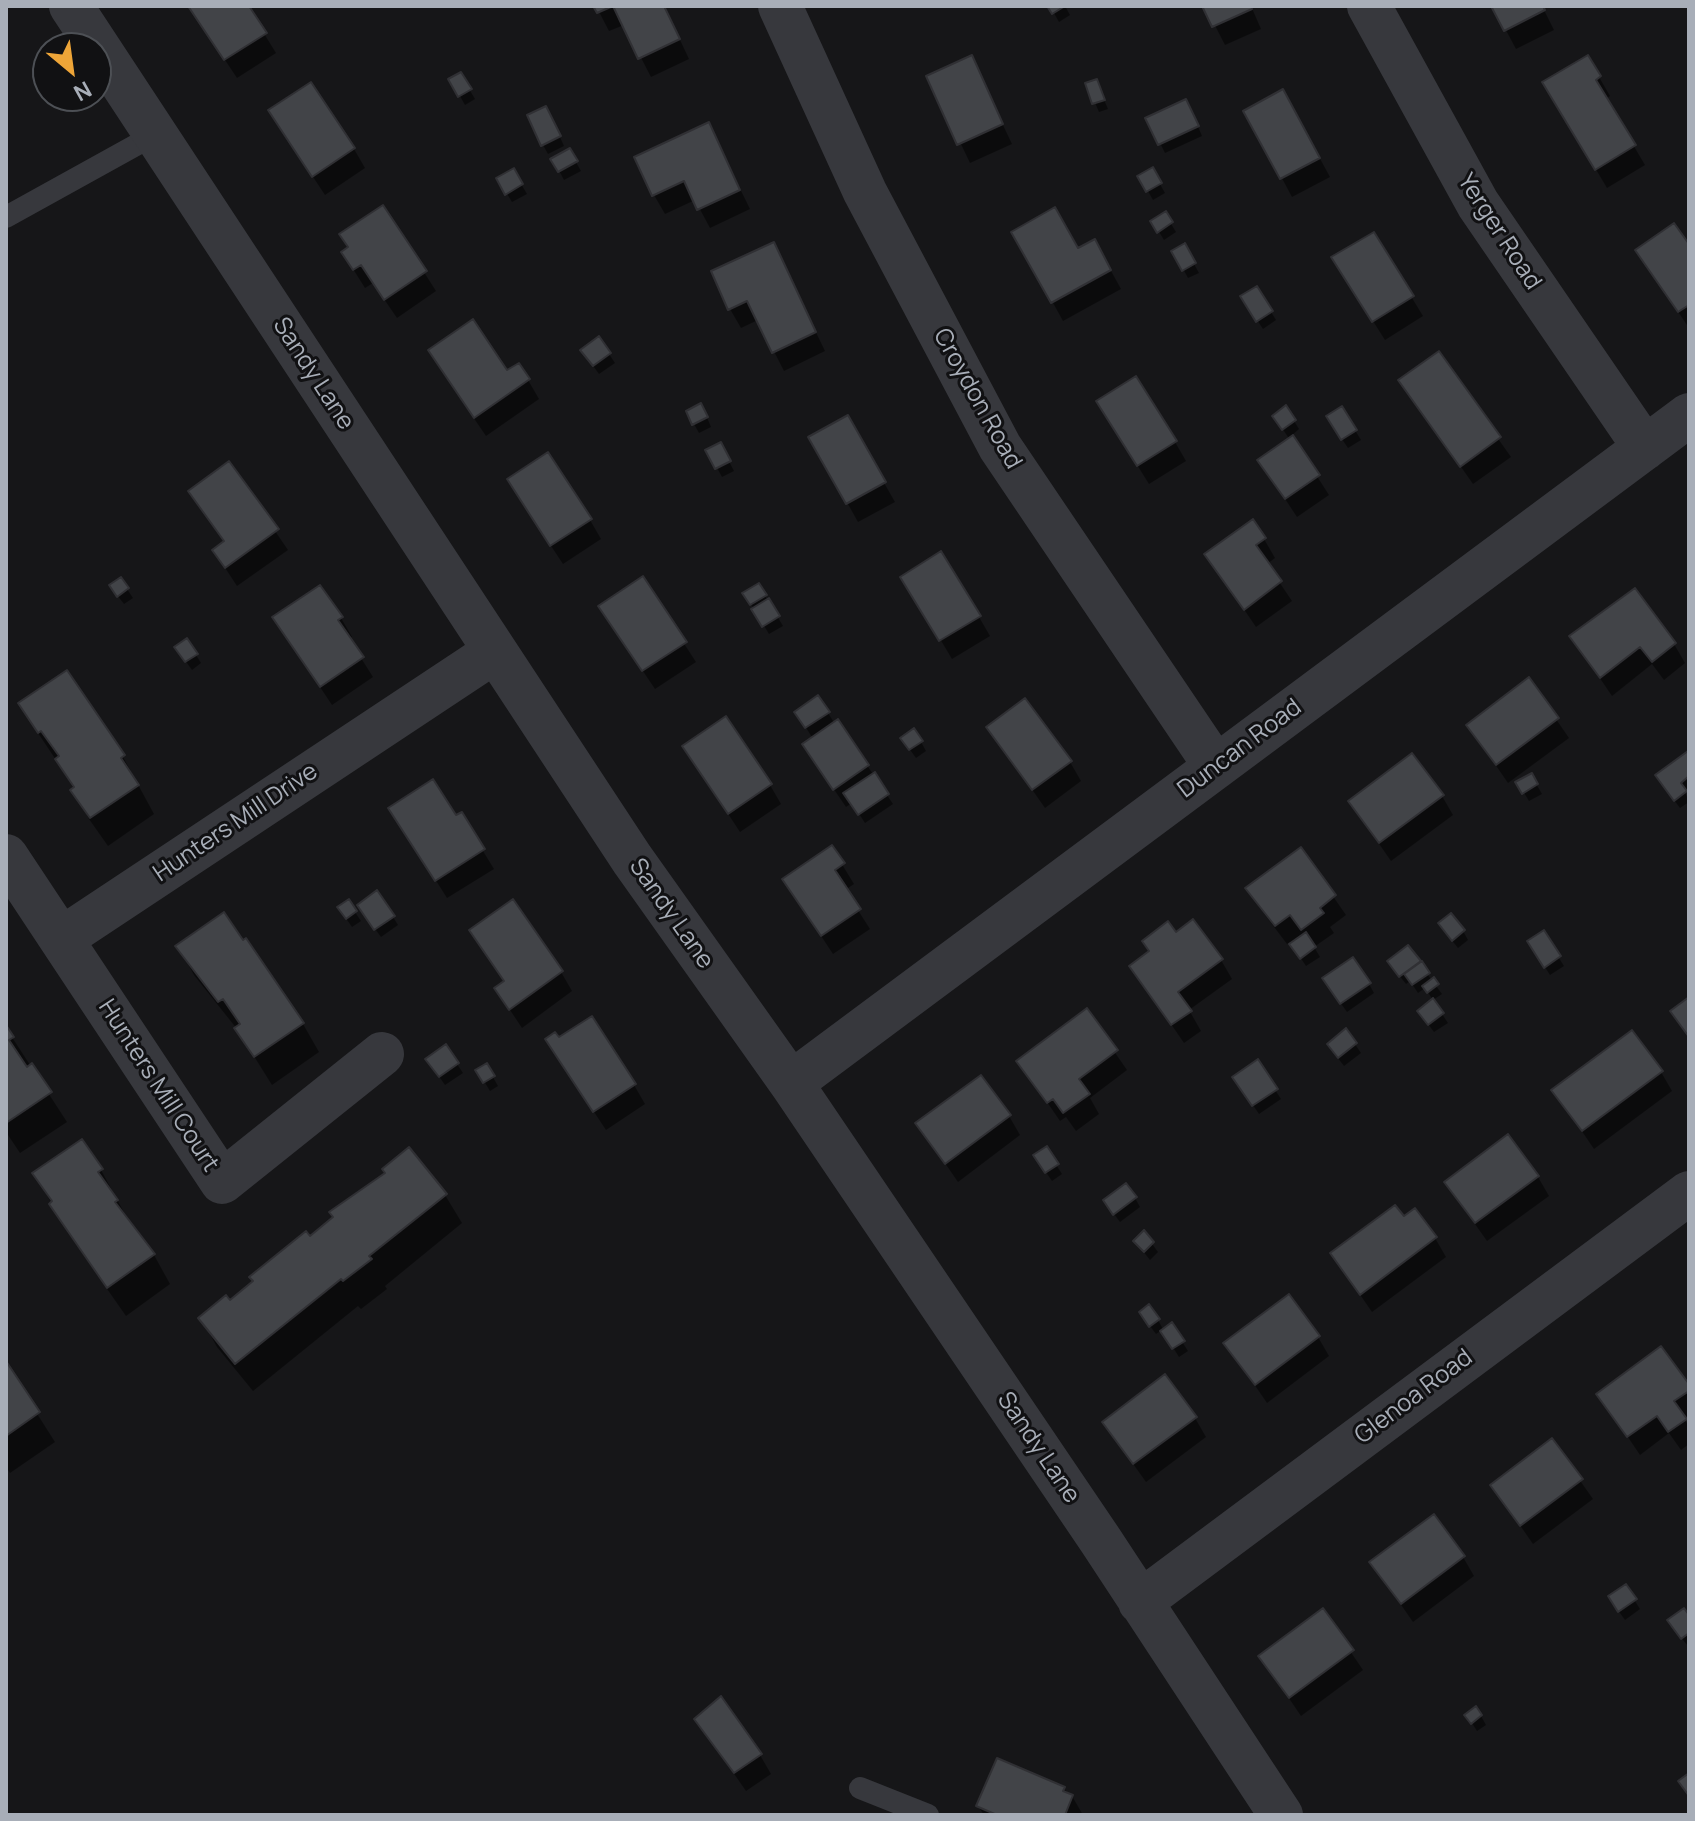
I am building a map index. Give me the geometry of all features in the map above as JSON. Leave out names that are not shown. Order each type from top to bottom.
[{"type":"street","name":"Sandy Lane","points":[[71,6],[632,859],[791,1083],[1281,1815]]},
{"type":"street","name":"Croydon Road","points":[[780,6],[865,192],[1000,447],[1216,767]]},
{"type":"street","name":"Yerger Road","points":[[1369,6],[1478,204],[1645,448]]},
{"type":"street","name":"Duncan Road","points":[[791,1083],[1689,415]]},
{"type":"street","name":"Hunters Mill Drive","points":[[61,939],[494,652]]},
{"type":"street","points":[[6,856],[61,939]]},
{"type":"street","name":"Hunters Mill Court","points":[[61,939],[222,1182],[382,1054]]},
{"type":"street","name":"Glenoa Road","points":[[1140,1602],[1689,1193]]},
{"type":"lane","points":[[6,217],[156,134]]},
{"type":"lane","points":[[860,1788],[928,1815]]},
{"type":"building","points":[[188,6],[249,6],[267,33],[224,60]]},
{"type":"building","points":[[593,6],[613,6],[597,13]]},
{"type":"building","points":[[613,6],[664,6],[680,39],[638,59]]},
{"type":"building","points":[[1047,6],[1065,6],[1052,14]]},
{"type":"building","points":[[1202,6],[1251,6],[1252,9],[1212,27]]},
{"type":"building","points":[[1491,6],[1543,6],[1545,10],[1504,31]]},
{"type":"building","points":[[972,55],[1003,124],[957,145],[926,76]]},
{"type":"building","points":[[1588,55],[1601,76],[1596,80],[1636,145],[1595,170],[1542,82]]},
{"type":"building","points":[[461,72],[472,89],[458,97],[448,79]]},
{"type":"building","points":[[1097,79],[1105,100],[1092,104],[1085,83]]},
{"type":"building","points":[[311,82],[355,148],[312,177],[268,110]]},
{"type":"building","points":[[1283,89],[1320,158],[1280,179],[1243,111]]},
{"type":"building","points":[[1186,99],[1199,126],[1158,145],[1145,118]]},
{"type":"building","points":[[546,106],[561,136],[541,146],[527,115]]},
{"type":"building","points":[[709,122],[740,190],[697,210],[684,181],[652,196],[634,157]]},
{"type":"building","points":[[570,148],[578,161],[558,172],[550,159]]},
{"type":"building","points":[[1153,167],[1162,183],[1146,192],[1137,176]]},
{"type":"building","points":[[514,168],[523,184],[505,195],[496,178]]},
{"type":"building","points":[[383,205],[427,271],[384,300],[361,265],[353,270],[341,252],[348,247],[339,234]]},
{"type":"building","points":[[1055,207],[1078,248],[1095,239],[1111,270],[1051,303],[1011,232]]},
{"type":"building","points":[[1166,211],[1173,222],[1157,233],[1150,221]]},
{"type":"building","points":[[1674,223],[1689,244],[1689,305],[1678,312],[1635,250]]},
{"type":"building","points":[[1374,232],[1414,296],[1372,322],[1331,257]]},
{"type":"building","points":[[774,242],[816,332],[772,353],[747,301],[728,310],[711,271]]},
{"type":"building","points":[[1185,243],[1196,263],[1182,271],[1171,251]]},
{"type":"building","points":[[1257,286],[1273,311],[1256,322],[1240,296]]},
{"type":"building","points":[[473,319],[507,370],[519,363],[530,379],[474,418],[428,350]]},
{"type":"building","points":[[599,336],[611,353],[593,366],[580,350]]},
{"type":"building","points":[[1439,351],[1501,437],[1460,467],[1398,380]]},
{"type":"building","points":[[1136,376],[1177,441],[1137,466],[1096,401]]},
{"type":"building","points":[[701,403],[708,417],[692,425],[686,411]]},
{"type":"building","points":[[1286,405],[1296,420],[1282,430],[1272,416]]},
{"type":"building","points":[[1342,406],[1357,430],[1341,440],[1326,416]]},
{"type":"building","points":[[848,415],[886,482],[846,504],[808,437]]},
{"type":"building","points":[[1293,435],[1320,475],[1285,499],[1257,460]]},
{"type":"building","points":[[721,442],[731,461],[715,469],[705,450]]},
{"type":"building","points":[[548,452],[592,519],[550,546],[507,479]]},
{"type":"building","points":[[229,461],[279,529],[225,568],[212,550],[224,541],[188,491]]},
{"type":"building","points":[[1253,519],[1266,538],[1256,545],[1282,581],[1244,610],[1204,554]]},
{"type":"building","points":[[941,551],[981,616],[939,641],[900,577]]},
{"type":"building","points":[[643,576],[687,642],[642,671],[598,606]]},
{"type":"building","points":[[121,577],[129,588],[117,597],[109,585]]},
{"type":"building","points":[[759,583],[767,595],[750,605],[742,593]]},
{"type":"building","points":[[320,585],[343,617],[338,620],[364,657],[320,687],[272,617]]},
{"type":"building","points":[[1635,588],[1676,643],[1652,662],[1640,647],[1600,678],[1569,636]]},
{"type":"building","points":[[769,598],[780,616],[762,627],[751,609]]},
{"type":"building","points":[[187,638],[198,654],[185,662],[174,647]]},
{"type":"building","points":[[67,670],[125,755],[121,758],[139,785],[90,818],[70,790],[74,787],[55,759],[59,756],[41,731],[38,733],[18,703]]},
{"type":"building","points":[[1529,677],[1559,718],[1496,765],[1466,725]]},
{"type":"building","points":[[818,695],[830,712],[805,728],[794,712]]},
{"type":"building","points":[[1025,698],[1072,761],[1032,790],[986,727]]},
{"type":"building","points":[[726,716],[772,784],[728,814],[682,746]]},
{"type":"building","points":[[838,719],[869,765],[833,790],[802,744]]},
{"type":"building","points":[[914,728],[923,741],[909,750],[900,738]]},
{"type":"building","points":[[1688,751],[1689,776],[1681,783],[1687,791],[1674,801],[1655,775]]},
{"type":"building","points":[[1412,753],[1444,795],[1379,843],[1348,801]]},
{"type":"building","points":[[875,772],[889,794],[858,815],[843,793]]},
{"type":"building","points":[[1532,773],[1538,784],[1522,794],[1515,782]]},
{"type":"building","points":[[433,779],[456,815],[462,812],[485,849],[435,881],[388,808]]},
{"type":"building","points":[[832,845],[845,863],[835,870],[861,909],[821,936],[782,879]]},
{"type":"building","points":[[1301,847],[1336,895],[1320,908],[1324,913],[1301,930],[1290,915],[1275,926],[1245,888]]},
{"type":"building","points":[[377,890],[395,916],[374,930],[357,905]]},
{"type":"building","points":[[349,899],[357,911],[346,919],[337,907]]},
{"type":"building","points":[[513,899],[563,971],[509,1010],[494,988],[504,981],[469,930]]},
{"type":"building","points":[[224,912],[243,940],[246,938],[304,1023],[254,1057],[234,1028],[240,1024],[223,999],[218,1002],[175,946]]},
{"type":"building","points":[[1451,913],[1465,930],[1452,941],[1438,923]]},
{"type":"building","points":[[1193,919],[1223,959],[1178,992],[1192,1011],[1171,1025],[1129,966],[1149,951],[1142,941],[1168,921],[1176,932]]},
{"type":"building","points":[[1544,930],[1561,956],[1544,968],[1527,941]]},
{"type":"building","points":[[1306,932],[1316,947],[1300,959],[1289,944]]},
{"type":"building","points":[[1408,945],[1421,961],[1399,977],[1387,961]]},
{"type":"building","points":[[1353,957],[1371,983],[1340,1004],[1322,978]]},
{"type":"building","points":[[1422,961],[1430,973],[1412,985],[1404,974]]},
{"type":"building","points":[[1434,977],[1439,984],[1427,993],[1422,986]]},
{"type":"building","points":[[1689,997],[1689,1037],[1670,1011]]},
{"type":"building","points":[[1433,998],[1444,1013],[1428,1025],[1417,1011]]},
{"type":"building","points":[[1087,1008],[1118,1050],[1079,1079],[1090,1094],[1063,1113],[1053,1099],[1047,1103],[1016,1061]]},
{"type":"building","points":[[592,1016],[636,1084],[593,1112],[545,1039],[555,1032],[559,1037]]},
{"type":"building","points":[[6,1025],[14,1037],[9,1040],[27,1067],[32,1063],[52,1092],[6,1123]]},
{"type":"building","points":[[1346,1028],[1357,1043],[1338,1058],[1327,1044]]},
{"type":"building","points":[[1632,1030],[1663,1071],[1582,1131],[1551,1090]]},
{"type":"building","points":[[446,1044],[459,1063],[439,1077],[425,1059]]},
{"type":"building","points":[[1258,1059],[1278,1089],[1252,1106],[1232,1077]]},
{"type":"building","points":[[487,1063],[495,1076],[483,1083],[475,1070]]},
{"type":"building","points":[[981,1075],[1011,1115],[945,1164],[915,1123]]},
{"type":"building","points":[[1508,1134],[1539,1176],[1475,1223],[1444,1182]]},
{"type":"building","points":[[82,1139],[103,1169],[98,1172],[118,1200],[115,1202],[155,1254],[107,1288],[49,1204],[52,1201],[32,1173]]},
{"type":"building","points":[[1047,1146],[1059,1164],[1045,1173],[1033,1155]]},
{"type":"building","points":[[409,1147],[447,1194],[369,1256],[372,1259],[343,1281],[341,1279],[235,1364],[198,1318],[226,1295],[230,1300],[253,1281],[249,1277],[306,1231],[310,1236],[333,1217],[329,1212],[385,1173],[382,1169]]},
{"type":"building","points":[[1126,1183],[1137,1197],[1113,1215],[1103,1200]]},
{"type":"building","points":[[1395,1205],[1404,1216],[1415,1208],[1437,1237],[1360,1295],[1330,1253]]},
{"type":"building","points":[[1144,1230],[1154,1242],[1144,1252],[1133,1241]]},
{"type":"building","points":[[1289,1294],[1320,1336],[1255,1385],[1223,1343]]},
{"type":"building","points":[[1149,1304],[1160,1319],[1149,1327],[1139,1312]]},
{"type":"building","points":[[1172,1322],[1185,1341],[1172,1349],[1160,1331]]},
{"type":"building","points":[[1661,1346],[1689,1384],[1689,1391],[1674,1401],[1687,1419],[1668,1432],[1657,1416],[1627,1437],[1596,1394]]},
{"type":"building","points":[[6,1361],[40,1412],[6,1436]]},
{"type":"building","points":[[1165,1374],[1197,1417],[1133,1464],[1102,1422]]},
{"type":"building","points":[[1552,1438],[1583,1479],[1520,1526],[1490,1485]]},
{"type":"building","points":[[1434,1514],[1465,1556],[1401,1604],[1369,1562]]},
{"type":"building","points":[[1626,1584],[1637,1599],[1618,1612],[1608,1596]]},
{"type":"building","points":[[1323,1608],[1354,1650],[1289,1698],[1258,1656]]},
{"type":"building","points":[[1684,1608],[1689,1615],[1689,1633],[1681,1639],[1667,1620]]},
{"type":"building","points":[[721,1696],[762,1754],[734,1773],[694,1719]]},
{"type":"building","points":[[1476,1706],[1482,1715],[1471,1724],[1464,1715]]},
{"type":"building","points":[[997,1758],[1065,1787],[1063,1791],[1073,1795],[1065,1815],[997,1815],[976,1806]]},
{"type":"building","points":[[1689,1773],[1689,1796],[1678,1781]]}]
